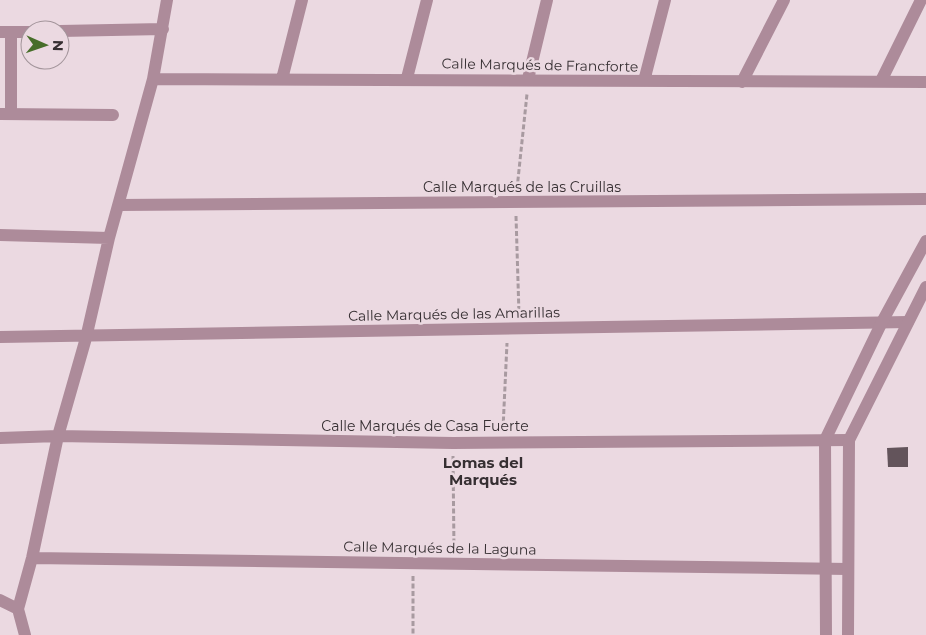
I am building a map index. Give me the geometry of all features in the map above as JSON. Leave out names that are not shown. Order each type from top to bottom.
[{"type":"street","points":[[25,635],[18,609],[32,558],[58,436],[86,338],[109,238],[153,79],[167,0]]},
{"type":"street","points":[[282,80],[302,0]]},
{"type":"street","points":[[407,78],[427,0]]},
{"type":"street","points":[[528,79],[547,0]]},
{"type":"street","points":[[644,81],[665,0]]},
{"type":"street","points":[[742,82],[784,0]]},
{"type":"street","points":[[881,81],[921,0]]},
{"type":"street","points":[[70,31],[163,29]]},
{"type":"street","points":[[20,32],[6,32],[6,114],[113,115]]},
{"type":"street","name":"Calle Marqués de Francforte","points":[[153,79],[282,80],[407,78],[926,82]]},
{"type":"street","name":"Calle Marqués de las Cruillas","points":[[119,205],[926,199]]},
{"type":"street","points":[[0,235],[109,238]]},
{"type":"street","points":[[826,635],[826,440],[882,322],[926,241]]},
{"type":"street","points":[[848,635],[849,440],[926,287]]},
{"type":"street","name":"Calle Marqués de las Amarillas","points":[[0,337],[86,338],[507,328],[908,322]]},
{"type":"street","name":"Calle Marqués de Casa Fuerte","points":[[0,438],[58,436],[453,443],[849,440]]},
{"type":"street","name":"Calle Marqués de la Laguna","points":[[32,558],[848,570]]},
{"type":"street","points":[[0,600],[18,609]]},
{"type":"path","points":[[502,442],[507,328]]},
{"type":"path","points":[[453,443],[454,563]]},
{"type":"path","points":[[413,563],[413,635]]},
{"type":"building","points":[[908,447],[908,467],[888,467],[887,448]]},
{"type":"district","name":"Lomas del Marqués","points":[[483,472]]}]
